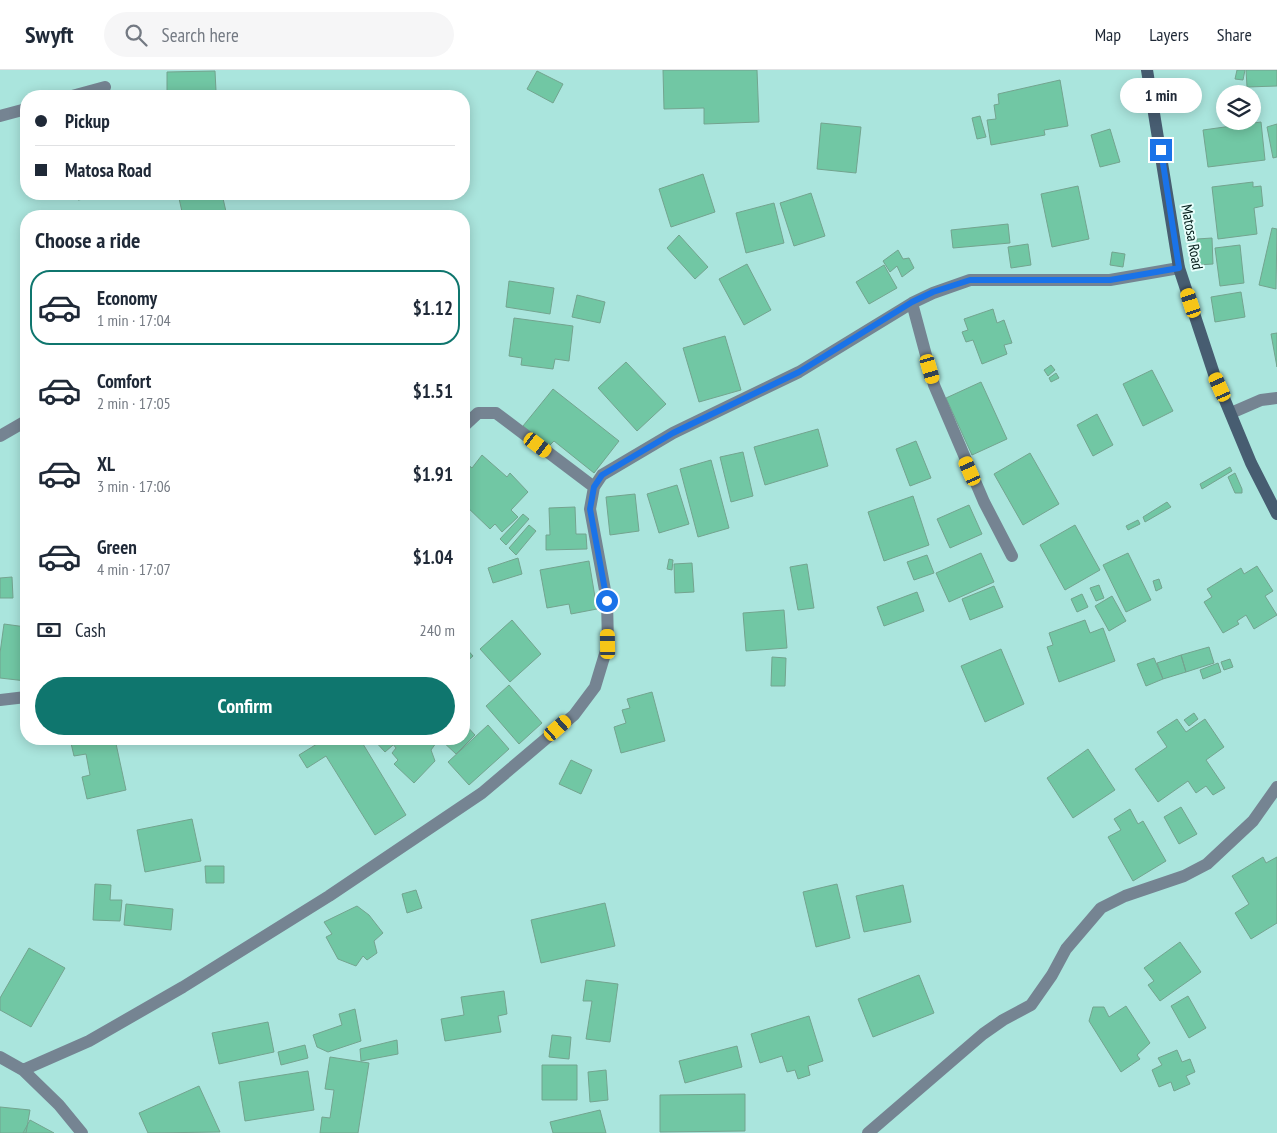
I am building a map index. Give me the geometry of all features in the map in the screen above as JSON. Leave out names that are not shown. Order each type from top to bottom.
[{"type":"street","name":"Matosa Road","points":[[1147,70],[1179,268],[1214,374],[1251,464],[1277,514]]},
{"type":"street","points":[[94,90],[105,87]]},
{"type":"street","points":[[0,116],[20,111]]},
{"type":"street","points":[[23,1070],[89,1041],[183,987],[329,896],[482,793],[574,715],[595,687],[608,644],[607,601],[590,509],[594,487],[602,475],[673,433],[799,372],[912,302],[933,292],[970,280],[1110,280],[1179,268]]},
{"type":"street","points":[[912,302],[934,385],[984,502],[1012,556]]},
{"type":"street","points":[[1231,412],[1261,400],[1277,398]]},
{"type":"street","points":[[470,420],[478,413],[496,413],[594,487]]},
{"type":"street","points":[[0,436],[20,424]]},
{"type":"street","points":[[0,700],[20,698]]},
{"type":"street","points":[[868,1133],[983,1034],[1003,1020],[1031,1005],[1052,975],[1066,949],[1101,908],[1125,896],[1184,876],[1207,864],[1253,821],[1277,787]]},
{"type":"street","points":[[0,1057],[23,1070],[59,1105],[82,1133]]},
{"type":"building","points":[[663,70],[757,70],[759,122],[704,124],[704,108],[664,109]]},
{"type":"building","points":[[1237,70],[1245,70],[1243,80],[1235,79]]},
{"type":"building","points":[[1246,70],[1277,70],[1277,86],[1247,85]]},
{"type":"building","points":[[215,71],[216,90],[167,90],[167,72]]},
{"type":"building","points":[[537,71],[563,84],[553,103],[527,89]]},
{"type":"building","points":[[1060,80],[1068,126],[1044,130],[1045,135],[991,145],[987,120],[996,119],[994,105],[999,104],[998,94]]},
{"type":"building","points":[[980,116],[986,137],[977,139],[972,118]]},
{"type":"building","points":[[1261,122],[1265,160],[1208,167],[1203,130],[1216,128],[1216,130],[1261,130]]},
{"type":"building","points":[[821,123],[861,127],[856,173],[817,169]]},
{"type":"building","points":[[1277,124],[1277,157],[1273,158],[1267,127]]},
{"type":"building","points":[[1110,129],[1120,162],[1100,167],[1091,135]]},
{"type":"building","points":[[703,174],[715,212],[671,227],[659,189]]},
{"type":"building","points":[[1253,182],[1253,187],[1261,186],[1263,206],[1254,208],[1257,234],[1218,239],[1212,187]]},
{"type":"building","points":[[1078,186],[1089,239],[1052,247],[1041,194]]},
{"type":"building","points":[[811,193],[825,236],[794,246],[780,203]]},
{"type":"building","points":[[179,200],[223,200],[226,210],[182,210]]},
{"type":"building","points":[[774,203],[784,243],[746,253],[736,213]]},
{"type":"building","points":[[1008,224],[1010,243],[953,248],[951,230]]},
{"type":"building","points":[[1272,228],[1277,229],[1276,289],[1259,285]]},
{"type":"building","points":[[679,235],[708,267],[695,279],[667,248]]},
{"type":"building","points":[[1212,238],[1213,264],[1197,265],[1197,239]]},
{"type":"building","points":[[1028,244],[1031,265],[1011,268],[1008,247]]},
{"type":"building","points":[[1240,245],[1244,283],[1220,286],[1215,248]]},
{"type":"building","points":[[898,250],[903,259],[909,258],[914,268],[902,277],[897,266],[890,272],[883,261]]},
{"type":"building","points":[[1112,252],[1125,254],[1123,267],[1110,265]]},
{"type":"building","points":[[747,264],[771,310],[744,325],[719,279]]},
{"type":"building","points":[[884,265],[897,288],[869,304],[856,282]]},
{"type":"building","points":[[509,281],[554,288],[550,314],[506,307]]},
{"type":"building","points":[[1241,292],[1245,317],[1215,322],[1211,297]]},
{"type":"building","points":[[577,295],[605,302],[600,323],[572,317]]},
{"type":"building","points":[[993,309],[997,323],[1004,320],[1012,343],[1004,345],[1007,354],[982,364],[973,340],[966,342],[962,332],[968,330],[964,319]]},
{"type":"building","points":[[514,318],[573,326],[569,361],[555,359],[553,369],[521,365],[522,358],[509,356]]},
{"type":"building","points":[[1277,333],[1277,367],[1271,334]]},
{"type":"building","points":[[725,336],[741,390],[699,402],[683,348]]},
{"type":"building","points":[[626,362],[666,404],[637,431],[598,388]]},
{"type":"building","points":[[1051,365],[1055,370],[1048,376],[1044,370]]},
{"type":"building","points":[[1152,370],[1173,411],[1143,426],[1123,384]]},
{"type":"building","points":[[1056,373],[1059,378],[1051,382],[1049,378]]},
{"type":"building","points":[[981,382],[1007,439],[972,455],[946,398]]},
{"type":"building","points":[[553,389],[619,441],[594,473],[554,441],[549,446],[523,426]]},
{"type":"building","points":[[1097,414],[1113,445],[1093,456],[1077,425]]},
{"type":"building","points":[[818,429],[828,466],[765,485],[754,447]]},
{"type":"building","points":[[916,441],[931,478],[910,486],[896,449]]},
{"type":"building","points":[[743,452],[753,496],[731,502],[720,457]]},
{"type":"building","points":[[1030,453],[1059,504],[1023,525],[994,474]]},
{"type":"building","points":[[482,455],[507,477],[510,473],[528,492],[511,510],[518,517],[502,532],[495,524],[490,529],[470,510],[470,466],[472,468]]},
{"type":"building","points":[[711,460],[729,528],[698,537],[680,469]]},
{"type":"building","points":[[1230,467],[1232,471],[1202,489],[1200,484]]},
{"type":"building","points":[[1235,473],[1242,493],[1235,493],[1228,477]]},
{"type":"building","points":[[677,485],[689,524],[659,533],[647,494]]},
{"type":"building","points":[[635,494],[639,531],[610,535],[606,497]]},
{"type":"building","points":[[913,496],[929,545],[884,561],[868,512]]},
{"type":"building","points":[[1167,502],[1171,507],[1145,522],[1143,517]]},
{"type":"building","points":[[969,505],[982,534],[950,548],[937,519]]},
{"type":"building","points":[[575,507],[576,534],[586,534],[587,549],[546,550],[546,535],[550,535],[549,508]]},
{"type":"building","points":[[523,514],[529,519],[506,545],[500,539]]},
{"type":"building","points":[[1138,520],[1140,524],[1128,530],[1126,526]]},
{"type":"building","points":[[529,525],[536,531],[516,555],[509,548]]},
{"type":"building","points":[[1075,525],[1100,570],[1065,590],[1040,545]]},
{"type":"building","points":[[981,553],[994,582],[949,602],[936,573]]},
{"type":"building","points":[[1128,553],[1151,600],[1126,612],[1103,565]]},
{"type":"building","points":[[927,555],[934,573],[914,580],[907,562]]},
{"type":"building","points":[[518,558],[522,574],[493,583],[488,568]]},
{"type":"building","points":[[669,559],[673,560],[672,570],[667,569]]},
{"type":"building","points":[[589,561],[597,609],[571,614],[569,604],[547,608],[540,570]]},
{"type":"building","points":[[692,563],[694,592],[675,593],[674,564]]},
{"type":"building","points":[[807,564],[814,608],[798,610],[790,567]]},
{"type":"building","points":[[1257,566],[1273,591],[1265,596],[1277,615],[1254,629],[1246,615],[1237,621],[1239,624],[1223,633],[1204,602],[1212,597],[1207,589],[1241,568],[1244,574]]},
{"type":"building","points":[[12,577],[13,598],[0,598],[0,578]]},
{"type":"building","points":[[1159,579],[1162,588],[1156,591],[1153,581]]},
{"type":"building","points":[[1099,585],[1104,598],[1096,601],[1090,588]]},
{"type":"building","points":[[994,586],[1003,607],[970,620],[962,599]]},
{"type":"building","points":[[917,592],[924,611],[884,626],[877,607]]},
{"type":"building","points":[[1082,594],[1088,607],[1077,612],[1071,599]]},
{"type":"building","points":[[1112,596],[1126,621],[1109,631],[1095,606]]},
{"type":"building","points":[[784,610],[787,648],[746,651],[743,613]]},
{"type":"building","points":[[512,620],[541,654],[510,682],[480,649]]},
{"type":"building","points":[[1085,620],[1090,633],[1103,628],[1115,661],[1059,682],[1047,647],[1053,645],[1049,633]]},
{"type":"building","points":[[4,624],[20,626],[20,680],[0,678],[0,653]]},
{"type":"building","points":[[1209,647],[1214,663],[1186,672],[1181,655]]},
{"type":"building","points":[[1001,649],[1024,704],[985,722],[961,666]]},
{"type":"building","points":[[1181,655],[1186,672],[1163,679],[1157,663]]},
{"type":"building","points":[[772,657],[786,658],[785,686],[771,686]]},
{"type":"building","points":[[1154,658],[1163,679],[1146,686],[1137,664]]},
{"type":"building","points":[[1230,659],[1233,667],[1224,670],[1221,662]]},
{"type":"building","points":[[1218,663],[1221,672],[1203,679],[1200,670]]},
{"type":"building","points":[[509,685],[542,723],[519,744],[486,706]]},
{"type":"building","points":[[652,692],[665,741],[621,753],[614,727],[626,723],[622,710],[630,708],[627,699]]},
{"type":"building","points":[[1194,713],[1198,719],[1189,726],[1184,720]]},
{"type":"building","points":[[1177,719],[1186,732],[1205,719],[1224,747],[1206,760],[1225,788],[1213,795],[1206,786],[1196,793],[1188,781],[1158,802],[1135,769],[1167,747],[1157,732]]},
{"type":"building","points":[[488,725],[509,749],[469,785],[448,762],[466,745],[470,745],[470,742]]},
{"type":"building","points":[[470,730],[475,735],[470,740]]},
{"type":"building","points":[[71,745],[116,745],[126,790],[87,799],[82,777],[90,775],[86,754],[74,756]]},
{"type":"building","points":[[315,745],[364,745],[406,815],[375,835],[326,756],[307,768],[299,755]]},
{"type":"building","points":[[379,745],[393,745],[385,752]]},
{"type":"building","points":[[394,745],[435,745],[431,750],[435,761],[414,783],[394,764],[398,760],[392,753],[396,748]]},
{"type":"building","points":[[446,745],[465,745],[456,754]]},
{"type":"building","points":[[1088,749],[1115,790],[1073,818],[1047,778]]},
{"type":"building","points":[[571,760],[592,770],[581,794],[559,784]]},
{"type":"building","points":[[1181,807],[1197,834],[1179,844],[1164,817]]},
{"type":"building","points":[[1130,809],[1138,824],[1143,821],[1166,861],[1133,881],[1108,837],[1121,830],[1114,819]]},
{"type":"building","points":[[192,819],[201,861],[145,872],[137,830]]},
{"type":"building","points":[[1263,857],[1266,863],[1277,857],[1277,923],[1251,939],[1235,913],[1249,904],[1232,876]]},
{"type":"building","points":[[205,866],[224,866],[224,883],[206,883]]},
{"type":"building","points":[[95,884],[111,885],[110,900],[122,900],[120,921],[93,920]]},
{"type":"building","points":[[837,884],[850,938],[816,947],[803,892]]},
{"type":"building","points":[[903,885],[911,922],[864,932],[856,896]]},
{"type":"building","points":[[416,890],[422,908],[407,913],[402,894]]},
{"type":"building","points":[[605,903],[615,946],[541,963],[531,920]]},
{"type":"building","points":[[126,904],[173,909],[171,930],[124,925]]},
{"type":"building","points":[[357,906],[369,915],[383,933],[374,941],[377,953],[367,960],[363,956],[356,966],[338,959],[326,937],[332,934],[324,922]]},
{"type":"building","points":[[1180,942],[1201,972],[1160,1001],[1148,985],[1154,981],[1144,968]]},
{"type":"building","points":[[29,948],[65,968],[31,1027],[0,1010],[0,998]]},
{"type":"building","points":[[919,975],[934,1013],[873,1037],[858,999]]},
{"type":"building","points":[[586,980],[618,984],[610,1042],[586,1039],[592,1001],[583,1001]]},
{"type":"building","points":[[504,991],[507,1014],[498,1016],[501,1032],[445,1041],[441,1019],[464,1015],[461,997]]},
{"type":"building","points":[[1188,996],[1206,1028],[1189,1038],[1171,1006]]},
{"type":"building","points":[[1126,1006],[1150,1043],[1137,1055],[1140,1059],[1121,1072],[1089,1021],[1093,1007],[1104,1007],[1109,1017]]},
{"type":"building","points":[[355,1009],[361,1041],[328,1052],[317,1047],[313,1035],[342,1025],[339,1014]]},
{"type":"building","points":[[809,1016],[823,1061],[808,1066],[810,1075],[798,1079],[795,1070],[787,1072],[782,1056],[760,1063],[751,1034]]},
{"type":"building","points":[[268,1022],[274,1052],[219,1064],[212,1033]]},
{"type":"building","points":[[552,1035],[571,1037],[569,1059],[549,1057]]},
{"type":"building","points":[[397,1040],[398,1054],[361,1061],[360,1049]]},
{"type":"building","points":[[305,1045],[308,1058],[281,1065],[278,1052]]},
{"type":"building","points":[[737,1046],[742,1067],[685,1083],[679,1061]]},
{"type":"building","points":[[1177,1050],[1182,1062],[1190,1059],[1195,1072],[1186,1076],[1190,1084],[1174,1091],[1171,1082],[1159,1087],[1152,1070],[1162,1065],[1158,1058]]},
{"type":"building","points":[[330,1057],[369,1063],[358,1133],[320,1133],[322,1117],[330,1118],[334,1090],[325,1089]]},
{"type":"building","points":[[542,1065],[577,1065],[577,1100],[542,1100]]},
{"type":"building","points":[[606,1070],[608,1100],[590,1102],[588,1072]]},
{"type":"building","points":[[308,1071],[314,1110],[245,1121],[239,1082]]},
{"type":"building","points":[[199,1086],[220,1132],[148,1133],[139,1113]]},
{"type":"building","points":[[745,1094],[745,1131],[660,1132],[660,1095]]},
{"type":"building","points":[[0,1107],[30,1110],[26,1133],[0,1133]]},
{"type":"building","points":[[600,1110],[606,1133],[553,1133],[550,1122]]},
{"type":"building","points":[[30,1120],[54,1133],[23,1133]]},
{"type":"route","points":[[607,601],[590,509],[594,487],[602,475],[673,433],[799,372],[912,302],[933,292],[970,280],[1110,280],[1179,268],[1161,150]]}]
